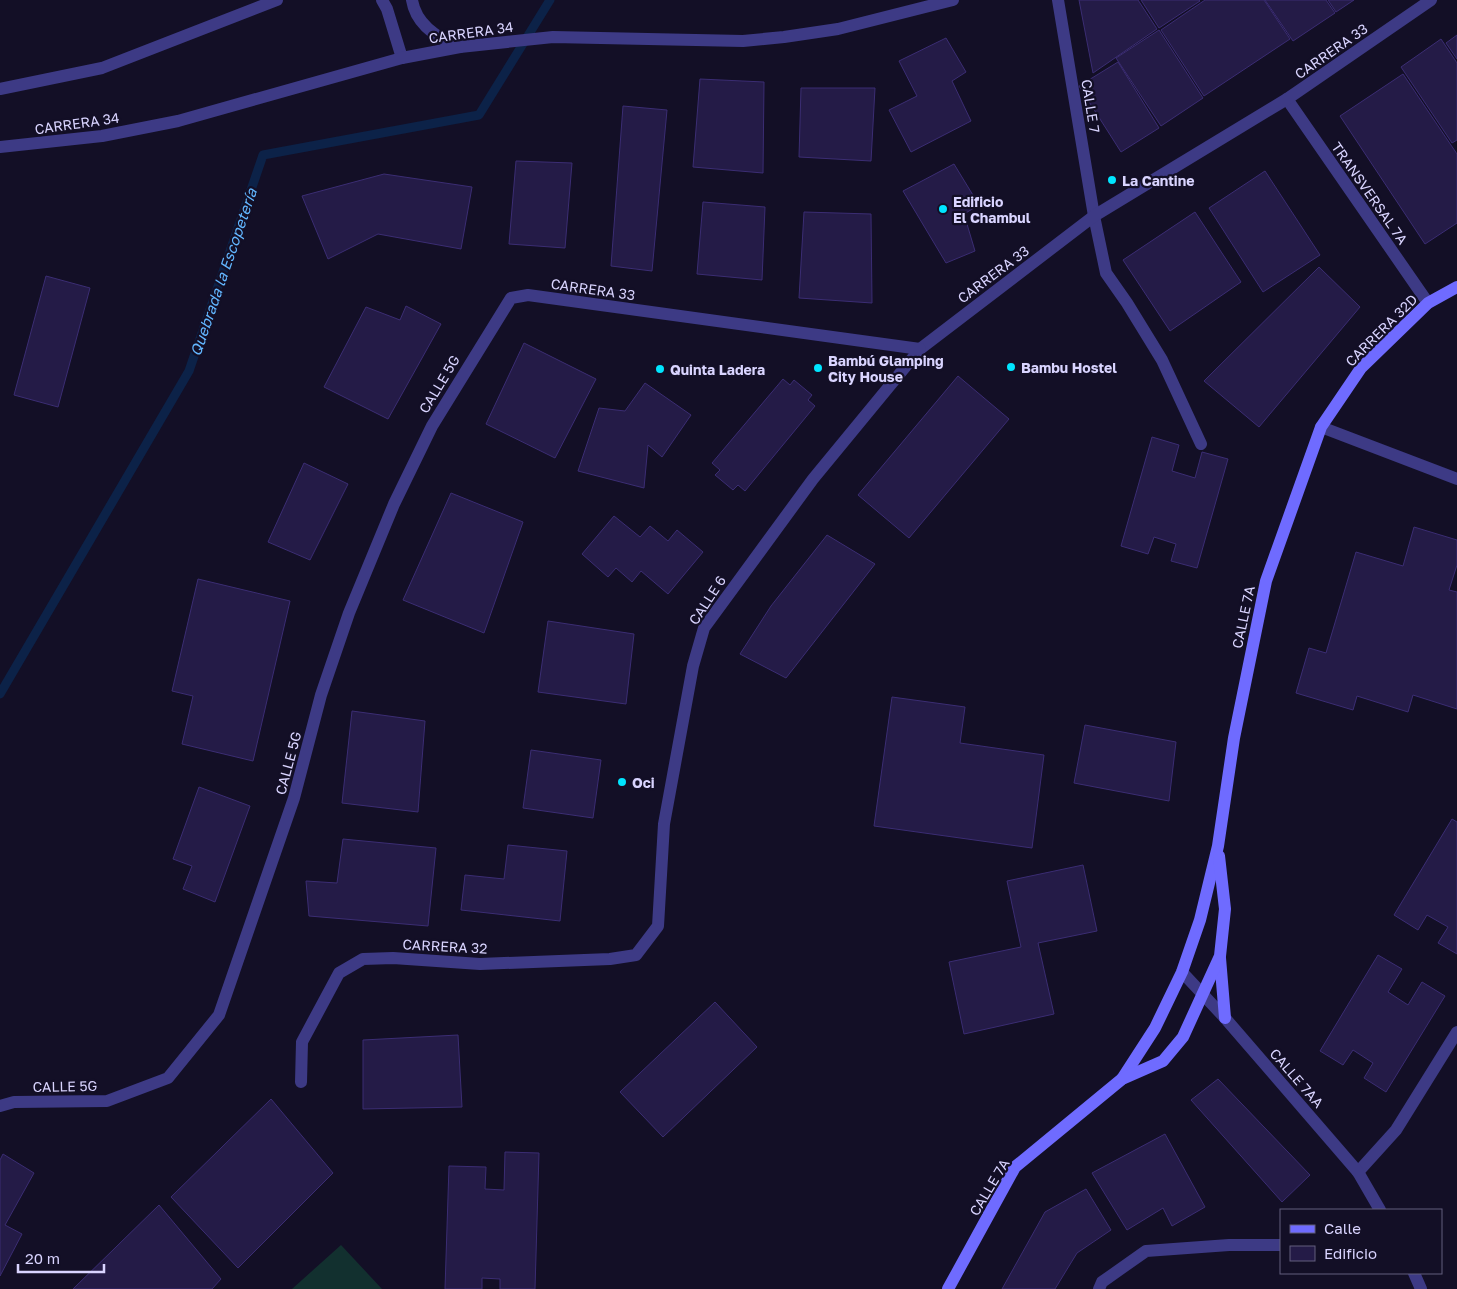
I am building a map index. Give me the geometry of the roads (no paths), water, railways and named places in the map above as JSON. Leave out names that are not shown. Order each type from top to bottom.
[{"type":"main road","name":"CARRERA 32D","points":[[1337,405],[1361,368],[1428,303],[1457,288]]},
{"type":"main road","name":"CALLE 7A","points":[[1122,1079],[1155,1028],[1182,972],[1200,920],[1218,846],[1234,738],[1266,580],[1321,427],[1337,405]]},
{"type":"main road","name":"CALLE 7A","points":[[948,1289],[1015,1168],[1122,1079],[1163,1061],[1184,1037],[1220,956],[1225,909],[1218,846]]},
{"type":"main road","points":[[1220,956],[1225,1018]]},
{"type":"street","points":[[0,89],[102,68],[277,0]]},
{"type":"street","points":[[382,0],[387,9],[402,58]]},
{"type":"street","points":[[412,0],[423,24],[440,39],[460,47]]},
{"type":"street","name":"CARRERA 34","points":[[0,147],[102,136],[178,121],[402,58],[460,47],[553,37],[743,41],[838,29],[953,0]]},
{"type":"street","name":"CALLE 7","points":[[1058,0],[1094,216],[1106,273],[1162,360],[1201,444]]},
{"type":"street","name":"CARRERA 33","points":[[512,298],[528,295],[920,349],[1094,216],[1287,99],[1430,0]]},
{"type":"street","name":"TRANSVERSAL 7A","points":[[1287,99],[1428,303]]},
{"type":"street","name":"CALLE 5G","points":[[0,1106],[14,1102],[107,1101],[168,1078],[219,1015],[294,798],[321,695],[360,586],[394,504],[432,426],[512,298]]},
{"type":"street","name":"CALLE 6","points":[[658,926],[664,824],[693,666],[704,628],[813,479],[920,349]]},
{"type":"street","points":[[1321,427],[1457,479]]},
{"type":"street","name":"CARRERA 32","points":[[301,1082],[302,1042],[339,973],[363,960],[393,958],[480,964],[610,959],[636,955],[658,926]]},
{"type":"street","name":"CALLE 7AA","points":[[1182,972],[1225,1018],[1358,1172],[1379,1209]]},
{"type":"street","points":[[1358,1172],[1396,1130],[1457,1032]]},
{"type":"street","points":[[1099,1289],[1102,1282],[1146,1251],[1229,1245],[1280,1245]]},
{"type":"street","points":[[1414,1274],[1421,1289]]},
{"type":"waterway","name":"Quebrada la Escopetería","points":[[0,694],[189,371],[263,155],[479,115],[550,0]]},
{"type":"place","name":"La Cantine","points":[[1112,180]]},
{"type":"place","name":"Edificio El Chambul","points":[[943,209]]},
{"type":"place","name":"Bambu Hostel","points":[[1011,367]]},
{"type":"place","name":"Bambú Glamping City House","points":[[818,368]]},
{"type":"place","name":"Quinta Ladera","points":[[660,369]]},
{"type":"place","name":"Oci","points":[[622,782]]}]
